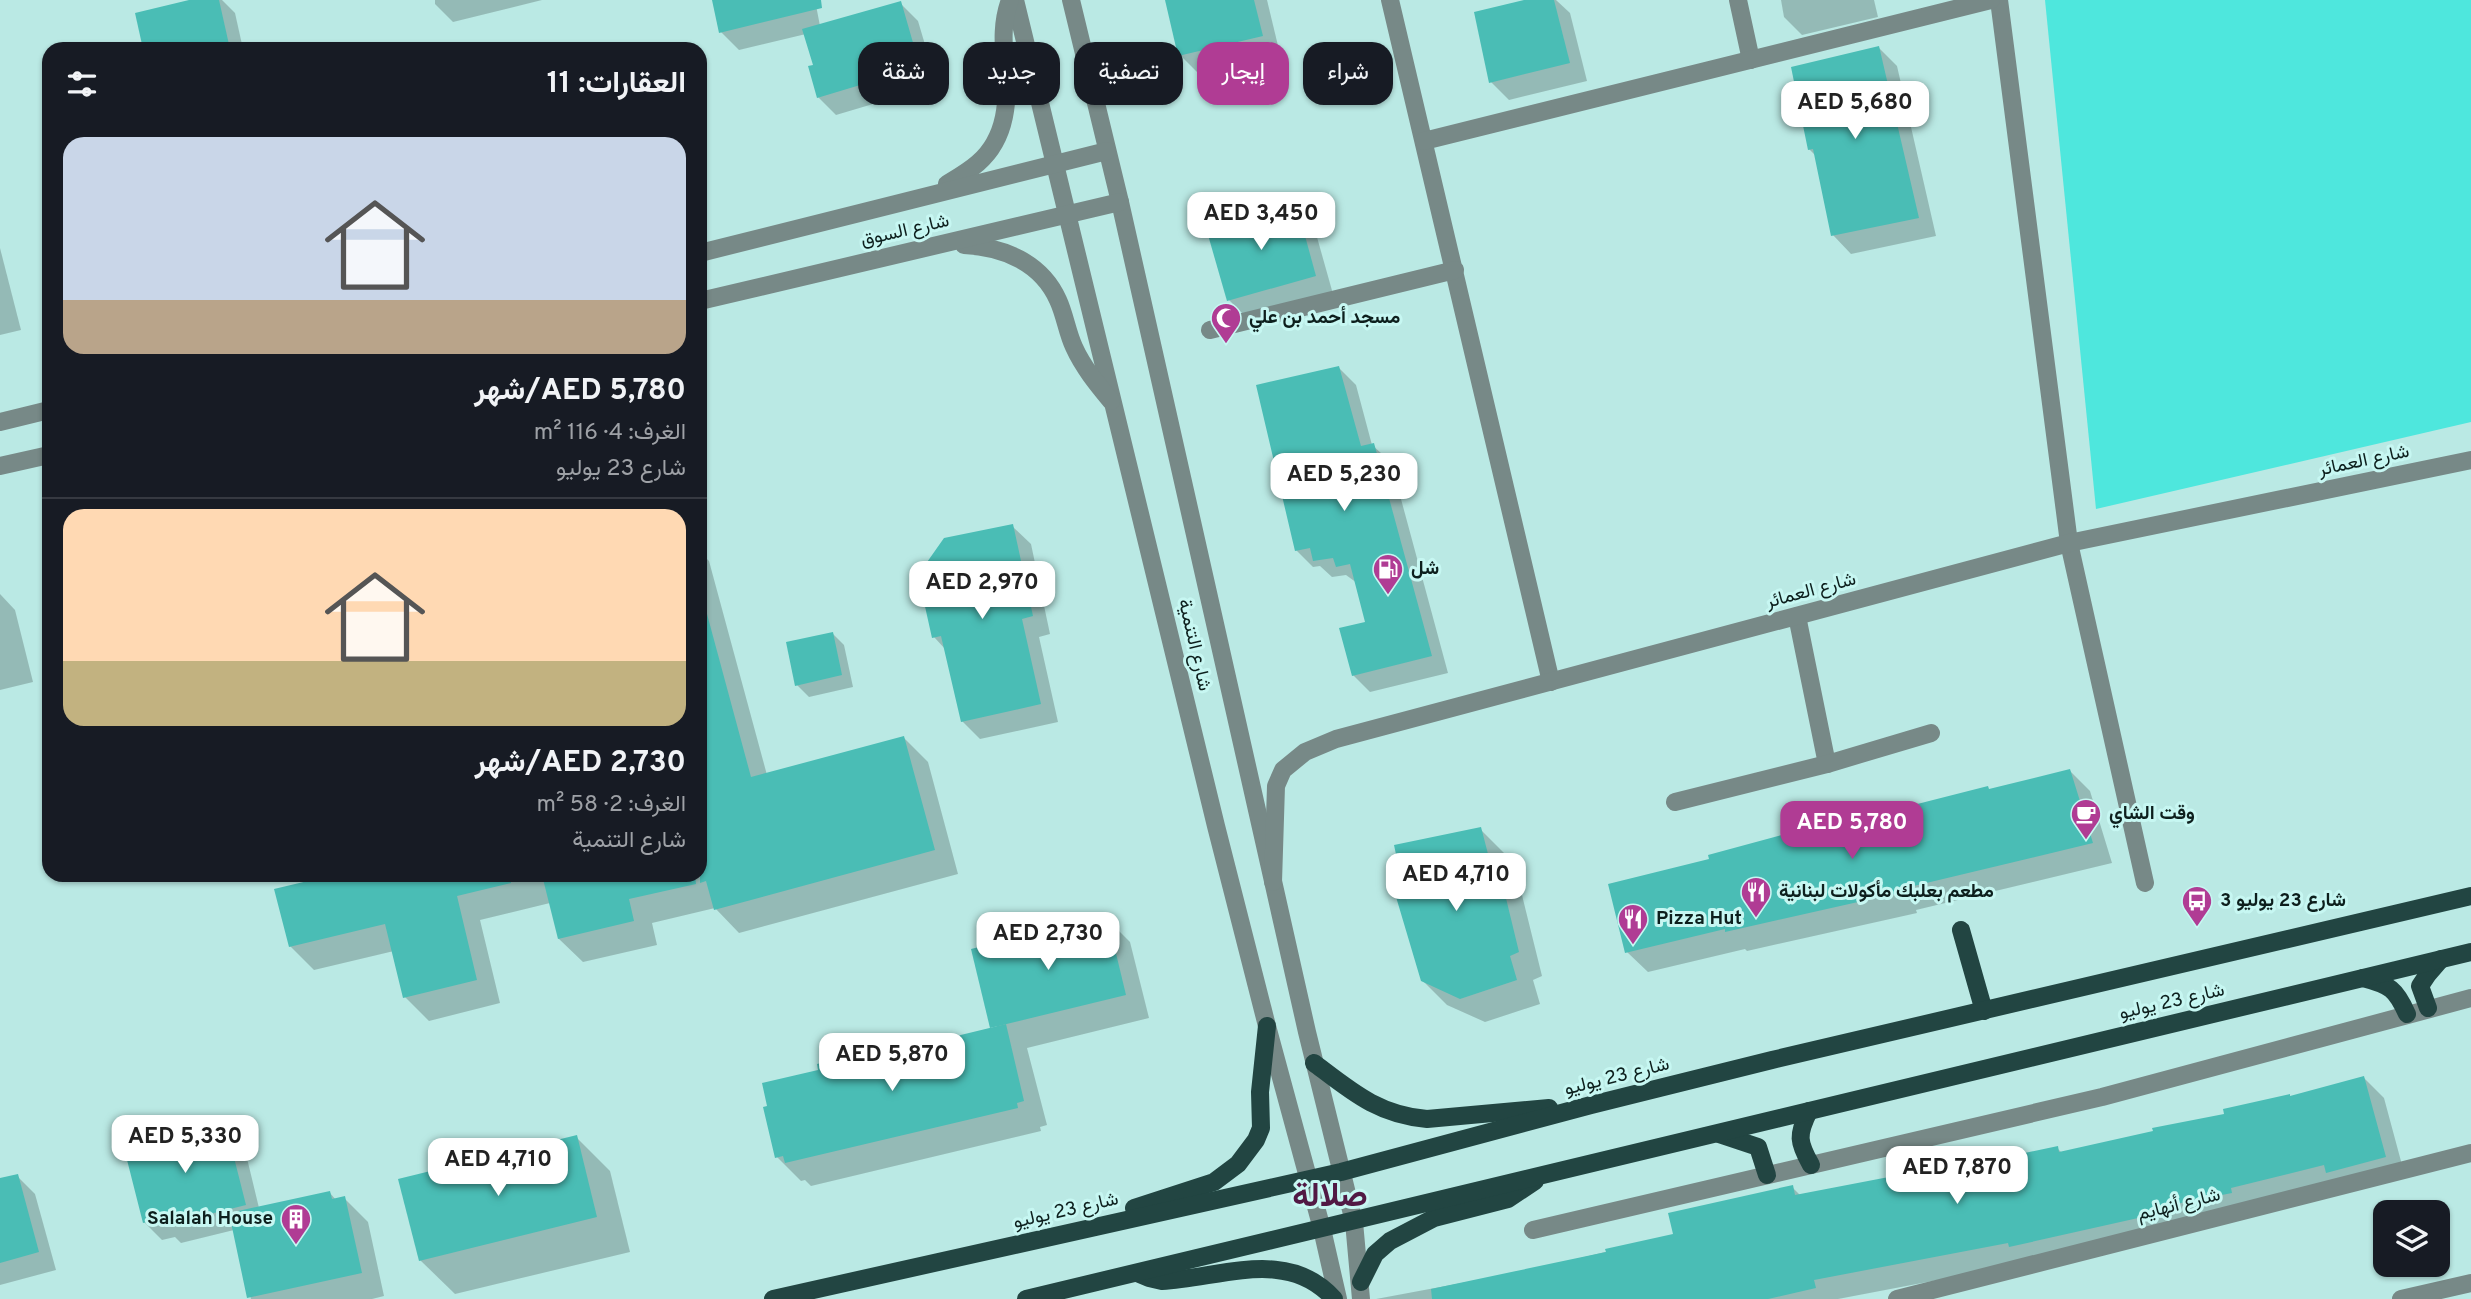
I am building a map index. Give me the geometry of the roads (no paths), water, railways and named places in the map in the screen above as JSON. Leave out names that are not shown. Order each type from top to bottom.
[{"type":"main road","name":"شارع 23 يوليو","points":[[773,1299],[1341,1172],[1591,1104],[2471,897]]},
{"type":"main road","points":[[1961,930],[1984,1011]]},
{"type":"main road","name":"شارع 23 يوليو","points":[[1026,1299],[2471,952]]},
{"type":"main road","points":[[2428,1008],[2420,986],[2441,959]]},
{"type":"main road","points":[[2363,978],[2393,989],[2407,1014]]},
{"type":"main road","points":[[1118,1220],[1135,1207],[1214,1182],[1246,1154],[1261,1128],[1261,1073],[1267,1026]]},
{"type":"main road","points":[[1314,1063],[1373,1105],[1408,1117],[1427,1119],[1591,1104]]},
{"type":"main road","points":[[1809,1111],[1799,1129],[1801,1148],[1811,1165]]},
{"type":"main road","points":[[1715,1133],[1758,1147],[1767,1175]]},
{"type":"main road","points":[[1361,1291],[1375,1254],[1390,1241],[1434,1218],[1507,1199],[1545,1174]]},
{"type":"main road","points":[[1137,1273],[1162,1280],[1273,1268],[1296,1273],[1311,1280],[1336,1299]]},
{"type":"street","name":"شارع التنمية","points":[[1013,0],[1115,406],[1216,826],[1322,1229],[1336,1299]]},
{"type":"street","points":[[936,192],[978,164],[992,149],[1000,134],[1007,96],[1004,25],[1013,0]]},
{"type":"street","name":"شارع التنمية","points":[[1071,0],[1120,202],[1314,1063],[1354,1222],[1361,1291]]},
{"type":"street","points":[[1391,0],[1551,682]]},
{"type":"street","points":[[1738,0],[1751,60]]},
{"type":"street","points":[[1424,141],[1991,0]]},
{"type":"street","points":[[1999,0],[2069,543],[2145,883]]},
{"type":"street","name":"شارع السوق","points":[[707,251],[1107,151]]},
{"type":"street","name":"شارع السوق","points":[[707,299],[1120,202]]},
{"type":"street","points":[[939,245],[1000,249],[1033,268],[1057,298],[1073,346],[1085,367],[1115,406]]},
{"type":"street","points":[[1210,330],[1455,271]]},
{"type":"street","points":[[0,422],[42,412]]},
{"type":"street","points":[[0,466],[42,457]]},
{"type":"street","name":"شارع العمائر","points":[[1273,882],[1276,786],[1283,771],[1305,752],[1336,739],[2069,543],[2471,460]]},
{"type":"street","points":[[1797,616],[1827,764]]},
{"type":"street","points":[[1675,802],[1827,764],[1931,733]]},
{"type":"street","points":[[1533,1230],[2102,1097],[2471,998]]},
{"type":"street","name":"شارع أنهايم","points":[[1897,1299],[2471,1153]]},
{"type":"street","points":[[2401,1299],[2471,1283]]},
{"type":"place","name":"مسجد أحمد بن علي","points":[[1226,345]]},
{"type":"place","name":"شل","points":[[1388,596]]},
{"type":"place","name":"وقت الشاي","points":[[2086,841]]},
{"type":"place","name":"مطعم بعلبك مأكولات لبنانية","points":[[1756,919]]},
{"type":"place","name":"شارع 23 يوليو 3","points":[[2197,928]]},
{"type":"place","name":"Pizza Hut","points":[[1633,946]]},
{"type":"place","name":"Salalah House","points":[[296,1246]]},
{"type":"district","name":"صلالة","points":[[1330,1198]]}]
